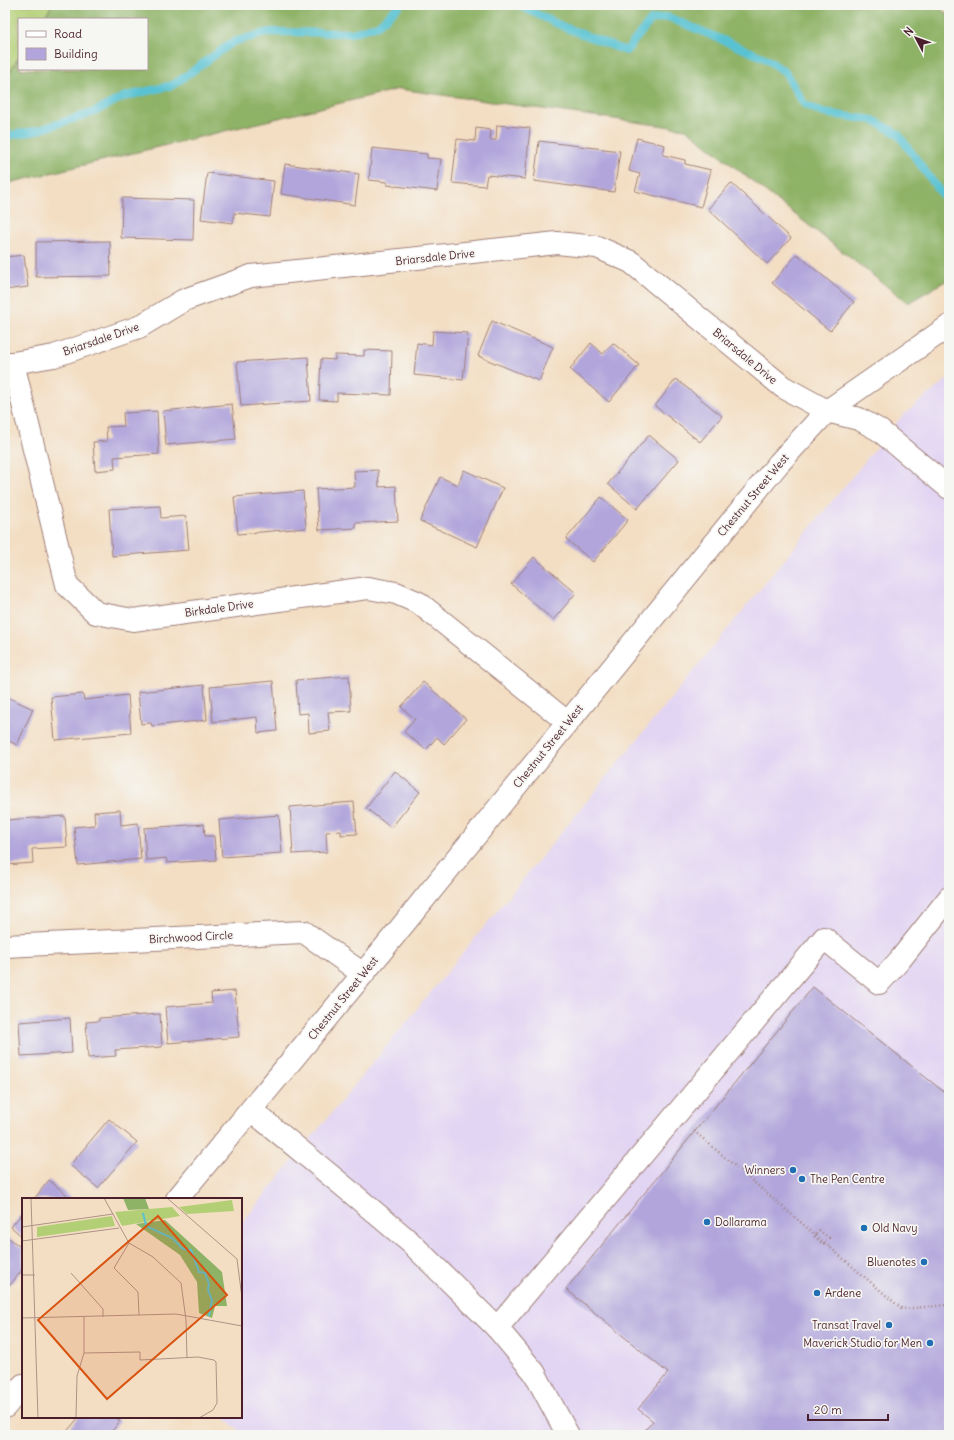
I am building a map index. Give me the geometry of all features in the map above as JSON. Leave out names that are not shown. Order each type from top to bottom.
[{"type":"street","name":"Briarsdale Drive","points":[[9,363],[54,356],[139,327],[184,300],[252,276],[557,243],[597,247],[631,262],[783,387],[827,411],[859,419],[879,430],[949,488]]},
{"type":"street","name":"Chestnut Street West","points":[[178,1198],[363,974],[778,463],[827,411],[949,326]]},
{"type":"street","name":"Birkdale Drive","points":[[9,363],[67,585],[96,613],[134,620],[368,588],[396,593],[419,603],[567,722]]},
{"type":"street","points":[[497,1328],[824,938],[879,983],[899,961],[949,898]]},
{"type":"street","name":"Birchwood Circle","points":[[5,946],[304,932],[363,974]]},
{"type":"street","points":[[251,1110],[410,1242],[497,1328],[534,1372],[568,1435]]},
{"type":"street","points":[[5,1406],[22,1386]]},
{"type":"path","points":[[694,1132],[902,1309],[949,1306]]},
{"type":"path","points":[[815,1235],[819,1230],[829,1238],[824,1243]]},
{"type":"shaded area","points":[[949,378],[949,1435],[245,1435],[224,1418],[242,1418],[242,1223],[902,416]]},
{"type":"green space","points":[[5,5],[52,5],[44,18],[18,18],[18,59],[5,79]]},
{"type":"green space","points":[[52,5],[935,5],[949,15],[949,279],[908,303],[686,129],[399,89],[5,184],[5,79],[18,59],[18,70],[148,70],[148,18],[44,18]]},
{"type":"building","points":[[497,125],[530,128],[525,179],[487,175],[485,186],[452,183],[457,139],[475,141],[476,128],[491,130],[490,140],[496,140]]},
{"type":"building","points":[[637,138],[665,145],[663,155],[685,160],[685,164],[711,170],[701,207],[635,191],[640,174],[629,171]]},
{"type":"building","points":[[539,141],[620,151],[614,192],[534,181]]},
{"type":"building","points":[[372,148],[427,154],[427,158],[441,159],[437,191],[387,185],[387,182],[369,180]]},
{"type":"building","points":[[285,164],[359,174],[355,205],[281,194]]},
{"type":"building","points":[[207,173],[274,181],[270,217],[234,213],[233,223],[201,219]]},
{"type":"building","points":[[731,183],[791,238],[767,264],[708,209]]},
{"type":"building","points":[[122,198],[194,200],[193,240],[121,238]]},
{"type":"building","points":[[110,241],[111,276],[36,277],[36,242]]},
{"type":"building","points":[[797,254],[854,302],[830,331],[772,283]]},
{"type":"building","points":[[24,255],[28,287],[5,290],[5,257]]},
{"type":"building","points":[[492,321],[553,347],[539,381],[478,356]]},
{"type":"building","points":[[433,331],[468,333],[463,380],[414,375],[417,343],[432,345]]},
{"type":"building","points":[[591,343],[603,354],[613,343],[639,365],[609,402],[570,369]]},
{"type":"building","points":[[364,350],[392,351],[391,395],[337,393],[337,401],[319,400],[321,359],[335,360],[335,355],[364,356]]},
{"type":"building","points":[[308,357],[311,401],[241,406],[237,362]]},
{"type":"building","points":[[676,379],[722,416],[700,442],[655,406]]},
{"type":"building","points":[[232,404],[236,439],[166,445],[163,411]]},
{"type":"building","points":[[157,411],[159,454],[114,457],[115,469],[95,471],[93,442],[107,441],[106,427],[124,426],[123,413]]},
{"type":"building","points":[[649,435],[679,460],[637,509],[608,484]]},
{"type":"building","points":[[378,470],[379,487],[396,486],[398,521],[355,523],[356,528],[319,530],[316,489],[355,487],[354,471]]},
{"type":"building","points":[[464,470],[503,488],[477,547],[420,521],[440,477],[458,485]]},
{"type":"building","points":[[303,491],[306,528],[238,534],[234,497]]},
{"type":"building","points":[[601,497],[628,520],[593,562],[566,539]]},
{"type":"building","points":[[160,506],[161,518],[186,516],[189,550],[112,556],[109,509]]},
{"type":"building","points":[[534,557],[576,593],[553,620],[511,584]]},
{"type":"building","points":[[349,676],[351,711],[328,712],[330,731],[309,733],[308,713],[298,714],[296,680]]},
{"type":"building","points":[[273,681],[277,731],[258,733],[257,717],[213,722],[210,687]]},
{"type":"building","points":[[423,682],[466,719],[444,744],[437,737],[426,750],[404,732],[415,719],[401,707]]},
{"type":"building","points":[[204,685],[207,720],[152,726],[151,723],[141,724],[138,692]]},
{"type":"building","points":[[83,694],[84,700],[128,695],[131,733],[55,740],[51,697]]},
{"type":"building","points":[[5,696],[33,709],[17,745],[5,739]]},
{"type":"building","points":[[395,771],[420,792],[391,828],[366,808]]},
{"type":"building","points":[[354,802],[357,834],[341,835],[341,831],[326,832],[327,852],[293,854],[290,807]]},
{"type":"building","points":[[120,810],[121,825],[138,823],[141,859],[78,865],[74,827],[95,825],[94,812]]},
{"type":"building","points":[[279,815],[282,853],[222,857],[219,820]]},
{"type":"building","points":[[65,816],[67,847],[32,849],[33,863],[5,865],[5,820]]},
{"type":"building","points":[[204,824],[205,836],[214,836],[216,860],[167,863],[166,858],[146,860],[144,828]]},
{"type":"building","name":"The Pen Centre","points":[[813,987],[949,1096],[949,1435],[641,1435],[653,1421],[638,1409],[668,1373],[566,1289]]},
{"type":"building","points":[[235,991],[239,1037],[168,1043],[165,1007],[212,1003],[211,993]]},
{"type":"building","points":[[160,1014],[162,1047],[115,1050],[116,1056],[88,1058],[86,1022],[99,1021],[99,1018]]},
{"type":"building","points":[[70,1018],[72,1053],[21,1056],[19,1022]]},
{"type":"building","points":[[109,1119],[137,1142],[98,1188],[70,1165]]},
{"type":"building","points":[[49,1180],[71,1198],[35,1198]]},
{"type":"building","points":[[22,1213],[22,1236],[11,1227]]},
{"type":"building","points":[[5,1235],[22,1248],[22,1270],[10,1285],[5,1280]]},
{"type":"building","points":[[78,1418],[116,1418],[120,1421],[109,1435],[64,1435]]},
{"type":"waterway","points":[[5,136],[36,131],[94,112],[123,97],[173,85],[233,42],[269,32],[352,33],[378,25],[400,5]]},
{"type":"waterway","points":[[518,5],[564,27],[626,51],[651,20],[668,17],[765,58],[785,72],[804,104],[823,113],[873,120],[898,134],[949,204]]},
{"type":"place","name":"Winners","points":[[793,1170]]},
{"type":"place","name":"The Pen Centre","points":[[802,1179]]},
{"type":"place","name":"Dollarama","points":[[707,1222]]},
{"type":"place","name":"Old Navy","points":[[864,1228]]},
{"type":"place","name":"Bluenotes","points":[[924,1262]]},
{"type":"place","name":"Ardene","points":[[817,1293]]},
{"type":"place","name":"Transat Travel","points":[[889,1325]]},
{"type":"place","name":"Maverick Studio for Men","points":[[930,1343]]}]
